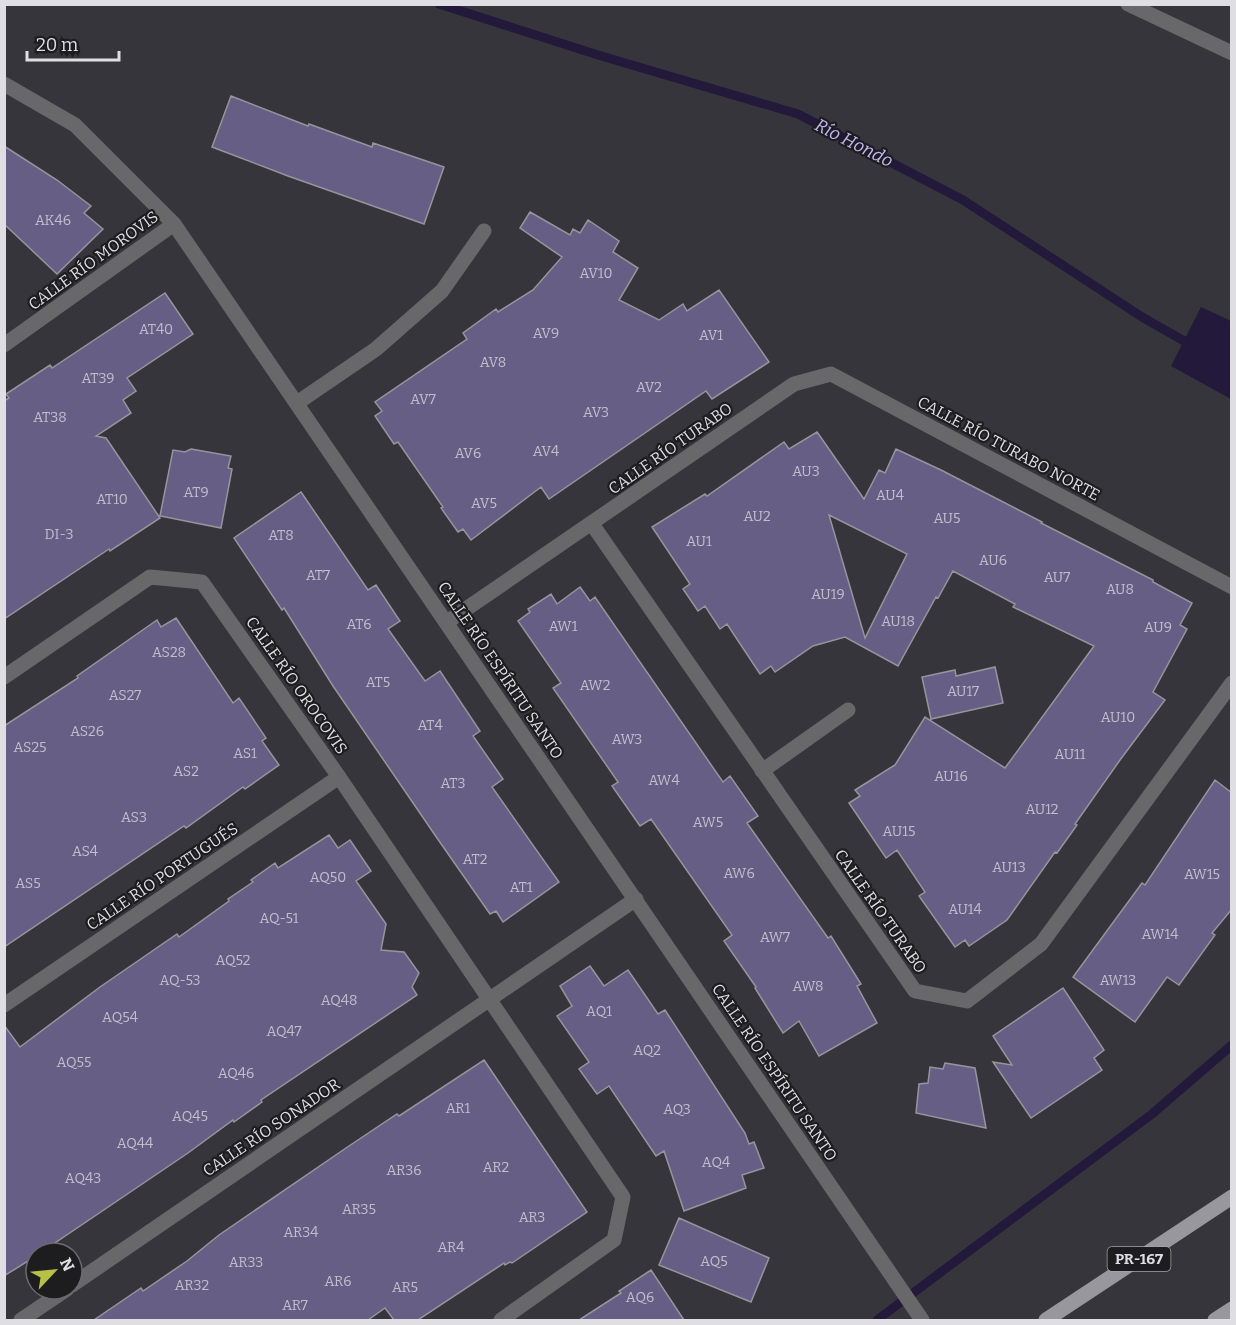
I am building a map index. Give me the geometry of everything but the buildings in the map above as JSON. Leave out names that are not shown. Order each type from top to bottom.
[{"type":"main road","name":"PR-167","points":[[1046,1320],[1232,1197]]},
{"type":"main road","points":[[1215,1320],[1232,1309]]},
{"type":"street","points":[[1128,4],[1232,53]]},
{"type":"street","name":"CALLE RÍO ESPÍRITU SANTO","points":[[4,84],[75,125],[174,224],[922,1320]]},
{"type":"street","name":"CALLE RÍO MOROVIS","points":[[4,345],[174,224]]},
{"type":"street","points":[[297,403],[376,349],[442,291],[484,231]]},
{"type":"street","name":"CALLE RÍO TURABO NORTE","points":[[769,401],[794,384],[831,374],[1232,587]]},
{"type":"street","name":"CALLE RÍO TURABO","points":[[447,622],[769,401]]},
{"type":"street","name":"CALLE RÍO TURABO","points":[[592,524],[915,991],[968,1001],[1041,944],[1232,683]]},
{"type":"street","name":"CALLE RÍO OROCOVIS","points":[[4,677],[150,577],[202,582],[490,998]]},
{"type":"street","points":[[762,771],[848,710]]},
{"type":"street","name":"CALLE RÍO PORTUGUÉS","points":[[4,1005],[339,777]]},
{"type":"street","name":"CALLE RÍO SONADOR","points":[[84,1277],[636,899]]},
{"type":"street","points":[[490,998],[623,1197],[615,1240],[501,1320]]},
{"type":"street","points":[[21,1320],[49,1301]]},
{"type":"shaded area","points":[[1201,307],[1231,321],[1231,399],[1171,366]]},
{"type":"waterway","name":"Río Hondo","points":[[439,4],[598,55],[798,114],[963,200],[1142,317],[1184,341]]},
{"type":"waterway","points":[[877,1320],[1152,1114],[1232,1045]]}]
